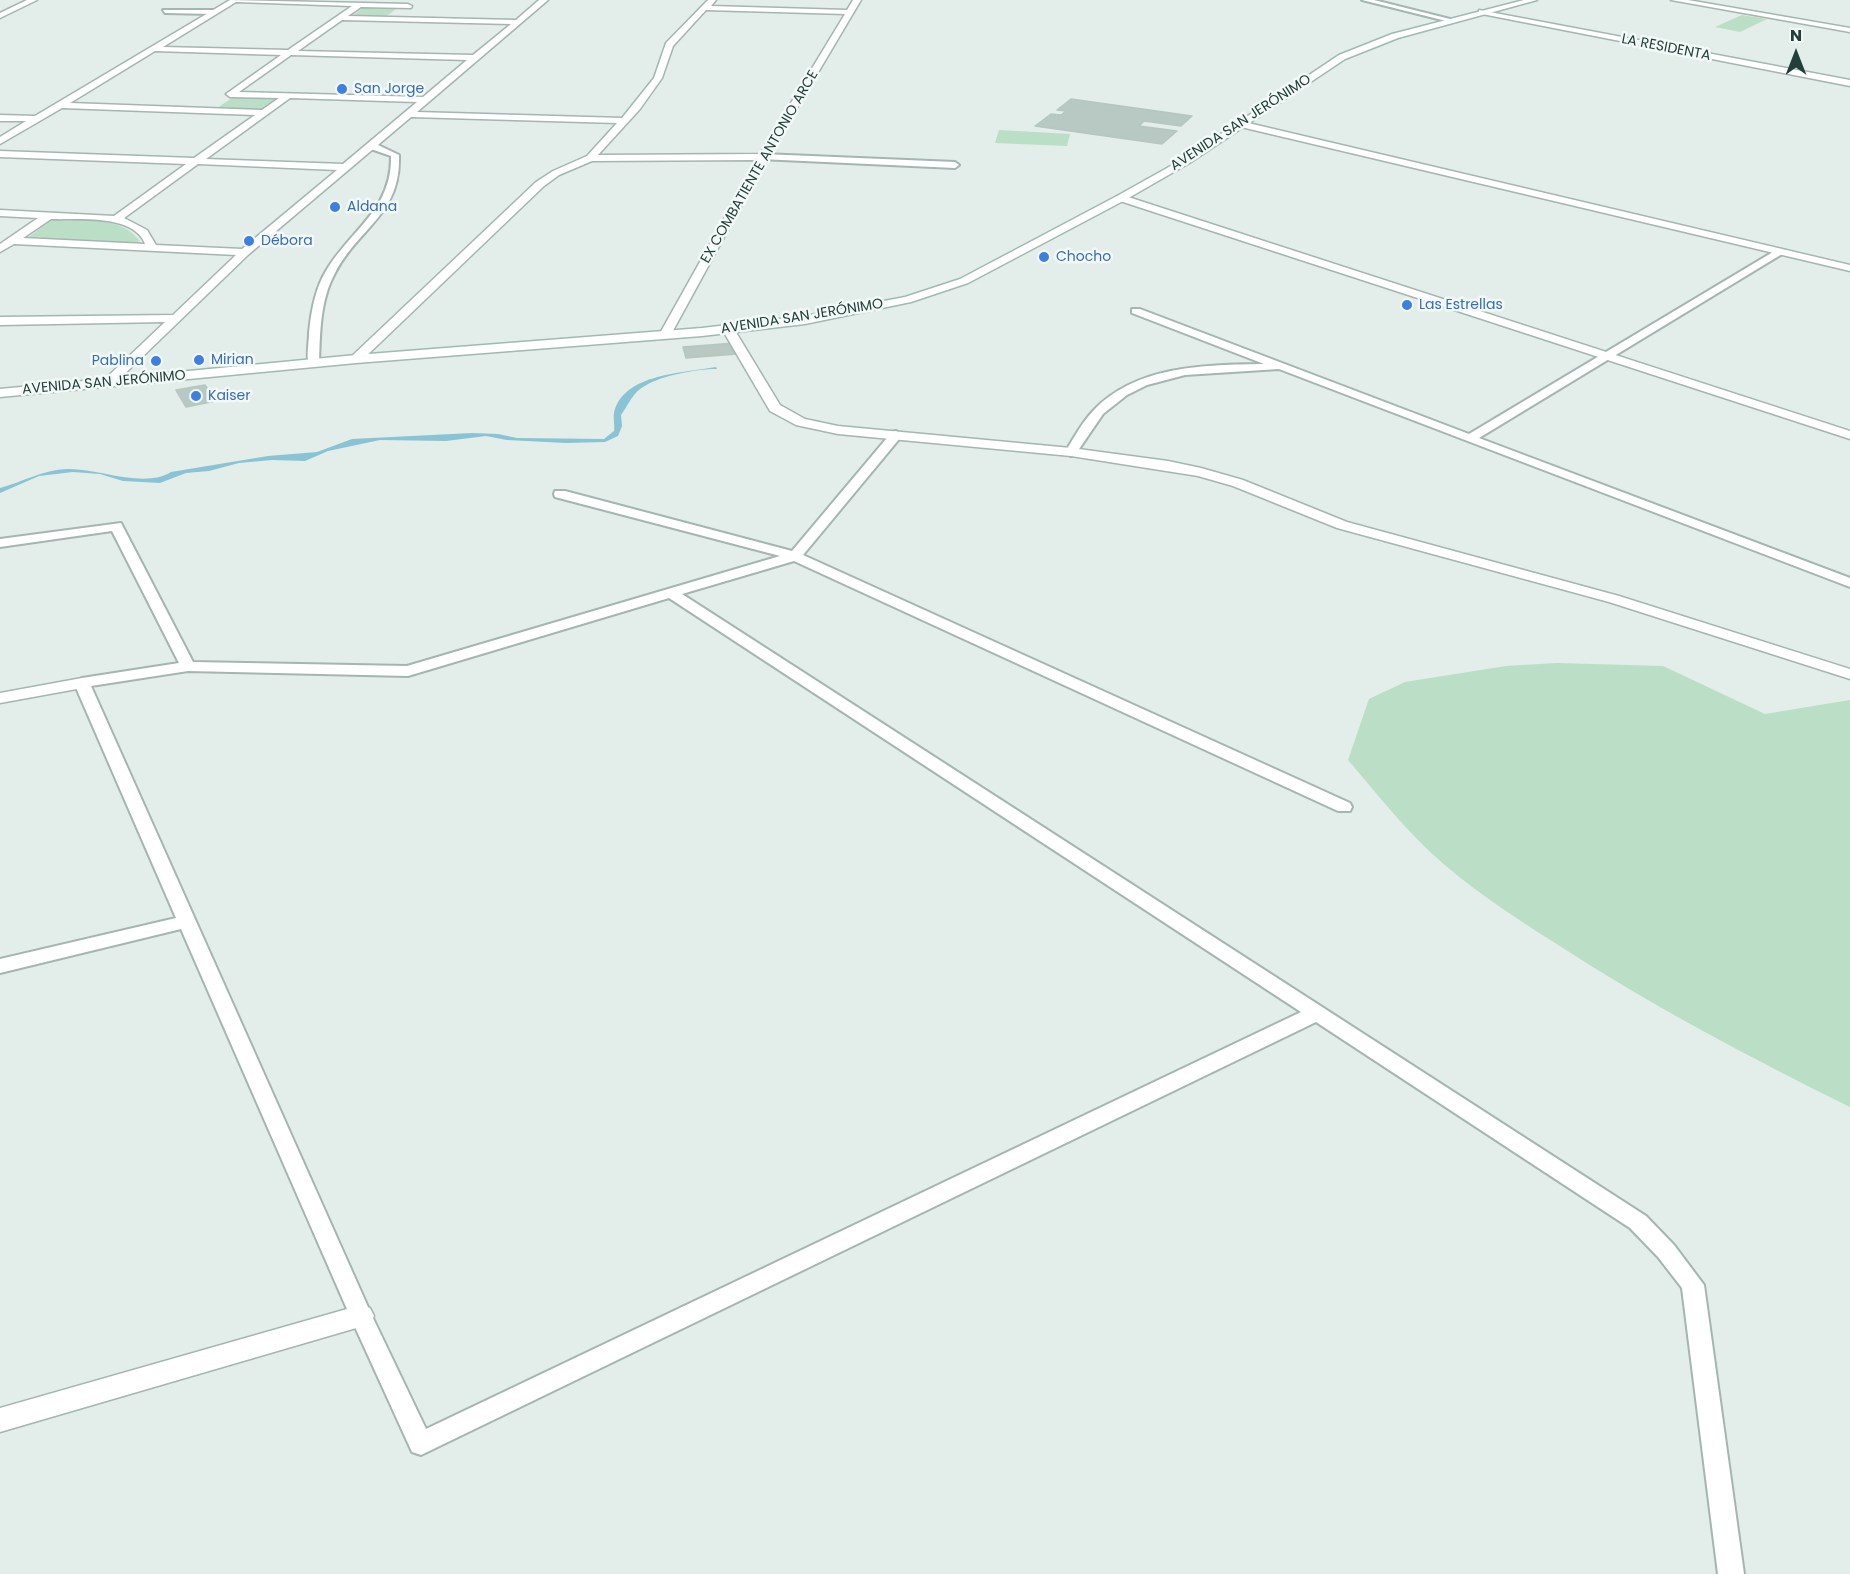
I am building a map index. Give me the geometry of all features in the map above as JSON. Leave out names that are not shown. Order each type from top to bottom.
[{"type":"street","points":[[0,16],[33,0]]},
{"type":"street","points":[[0,141],[235,0],[408,6]]},
{"type":"street","points":[[390,19],[416,0]]},
{"type":"street","points":[[108,383],[245,252],[543,0]]},
{"type":"street","points":[[356,359],[540,184],[556,173],[590,158],[624,121],[658,78],[669,45],[712,0]]},
{"type":"street","name":"EX COMBATIENTE ANTONIO ARCE","points":[[665,335],[763,157],[857,0]]},
{"type":"street","name":"AVENIDA SAN JERÓNIMO","points":[[0,393],[356,359],[728,329],[858,311],[938,291],[1003,262],[1188,160],[1342,57],[1395,36],[1533,0]]},
{"type":"street","points":[[1675,0],[1850,30]]},
{"type":"street","points":[[0,4],[23,5]]},
{"type":"street","points":[[206,110],[360,4]]},
{"type":"street","points":[[704,9],[850,12]]},
{"type":"street","name":"LA RESIDENTA","points":[[1482,12],[1850,83]]},
{"type":"street","points":[[340,18],[517,22]]},
{"type":"street","points":[[155,49],[474,58]]},
{"type":"street","points":[[231,94],[424,100]]},
{"type":"street","points":[[116,219],[289,96]]},
{"type":"street","points":[[59,105],[264,113]]},
{"type":"street","points":[[408,114],[624,121]]},
{"type":"street","points":[[0,118],[36,119]]},
{"type":"street","points":[[1244,124],[1850,268]]},
{"type":"street","points":[[0,154],[343,167]]},
{"type":"street","points":[[590,158],[713,155],[763,157]]},
{"type":"street","points":[[1121,198],[1850,435]]},
{"type":"street","points":[[0,213],[116,219],[133,224],[144,232],[150,238],[153,248]]},
{"type":"street","points":[[0,249],[48,216]]},
{"type":"street","points":[[12,241],[245,252]]},
{"type":"street","points":[[0,321],[175,318]]},
{"type":"street","points":[[728,329],[775,408],[801,422],[838,430],[1071,452],[1168,465],[1201,472],[1238,483],[1342,525],[1614,599],[1850,674]]},
{"type":"street","points":[[0,698],[82,683]]},
{"type":"street","points":[[0,1420],[361,1316]]},
{"type":"lane","points":[[1365,0],[1450,20]]},
{"type":"lane","points":[[165,11],[213,12]]},
{"type":"lane","points":[[313,363],[316,317],[330,273],[391,195],[395,155],[378,150],[373,143]]},
{"type":"lane","points":[[763,157],[955,165]]},
{"type":"lane","points":[[1470,438],[1782,251]]},
{"type":"lane","points":[[1136,311],[1850,583]]},
{"type":"lane","points":[[1071,452],[1086,427],[1102,408],[1146,380],[1206,369],[1282,367]]},
{"type":"lane","points":[[896,435],[795,556],[408,671],[188,666],[82,683],[361,1316],[421,1444],[1317,1013]]},
{"type":"lane","points":[[560,494],[795,556],[1344,807]]},
{"type":"lane","points":[[0,543],[116,526],[188,666]]},
{"type":"lane","points":[[671,593],[1638,1222],[1666,1251],[1693,1285],[1731,1574]]},
{"type":"lane","points":[[0,966],[188,921]]},
{"type":"green space","points":[[364,7],[399,7],[385,17],[352,16]]},
{"type":"green space","points":[[1742,15],[1767,19],[1740,32],[1715,27]]},
{"type":"green space","points":[[235,96],[278,98],[260,110],[217,108]]},
{"type":"green space","points":[[999,130],[1070,134],[1067,146],[995,143]]},
{"type":"green space","points":[[90,220],[113,224],[123,227],[140,241],[135,243],[29,237],[50,221]]},
{"type":"green space","points":[[1557,663],[1663,666],[1765,714],[1850,700],[1850,1107],[1663,1009],[1505,910],[1457,875],[1427,849],[1348,760],[1369,699],[1405,682],[1506,666]]},
{"type":"water","points":[[716,367],[717,369],[698,370],[666,377],[647,384],[632,398],[621,415],[622,426],[618,436],[605,442],[566,443],[507,440],[486,436],[446,441],[380,440],[328,451],[305,461],[272,460],[239,463],[209,471],[186,473],[160,483],[123,481],[100,474],[73,472],[39,476],[0,493],[0,488],[58,470],[79,470],[148,479],[171,472],[268,456],[317,452],[352,439],[472,433],[498,434],[517,438],[604,439],[614,431],[614,413],[620,400],[629,390],[657,377],[672,374]]},
{"type":"building","points":[[1071,99],[1192,116],[1181,126],[1144,121],[1139,126],[1177,131],[1162,144],[1035,126],[1051,114],[1061,115],[1066,111],[1057,110]]},
{"type":"building","points":[[735,343],[737,354],[686,358],[683,347]]},
{"type":"building","name":"Kaiser","points":[[205,385],[216,401],[186,407],[176,390]]},
{"type":"place","name":"San Jorge","points":[[342,89]]},
{"type":"place","name":"Aldana","points":[[335,207]]},
{"type":"place","name":"Débora","points":[[249,241]]},
{"type":"place","name":"Chocho","points":[[1044,257]]},
{"type":"place","name":"Las Estrellas","points":[[1407,305]]},
{"type":"place","name":"Mirian","points":[[199,360]]},
{"type":"place","name":"Pablina","points":[[156,361]]},
{"type":"place","name":"Kaiser","points":[[196,396]]}]
